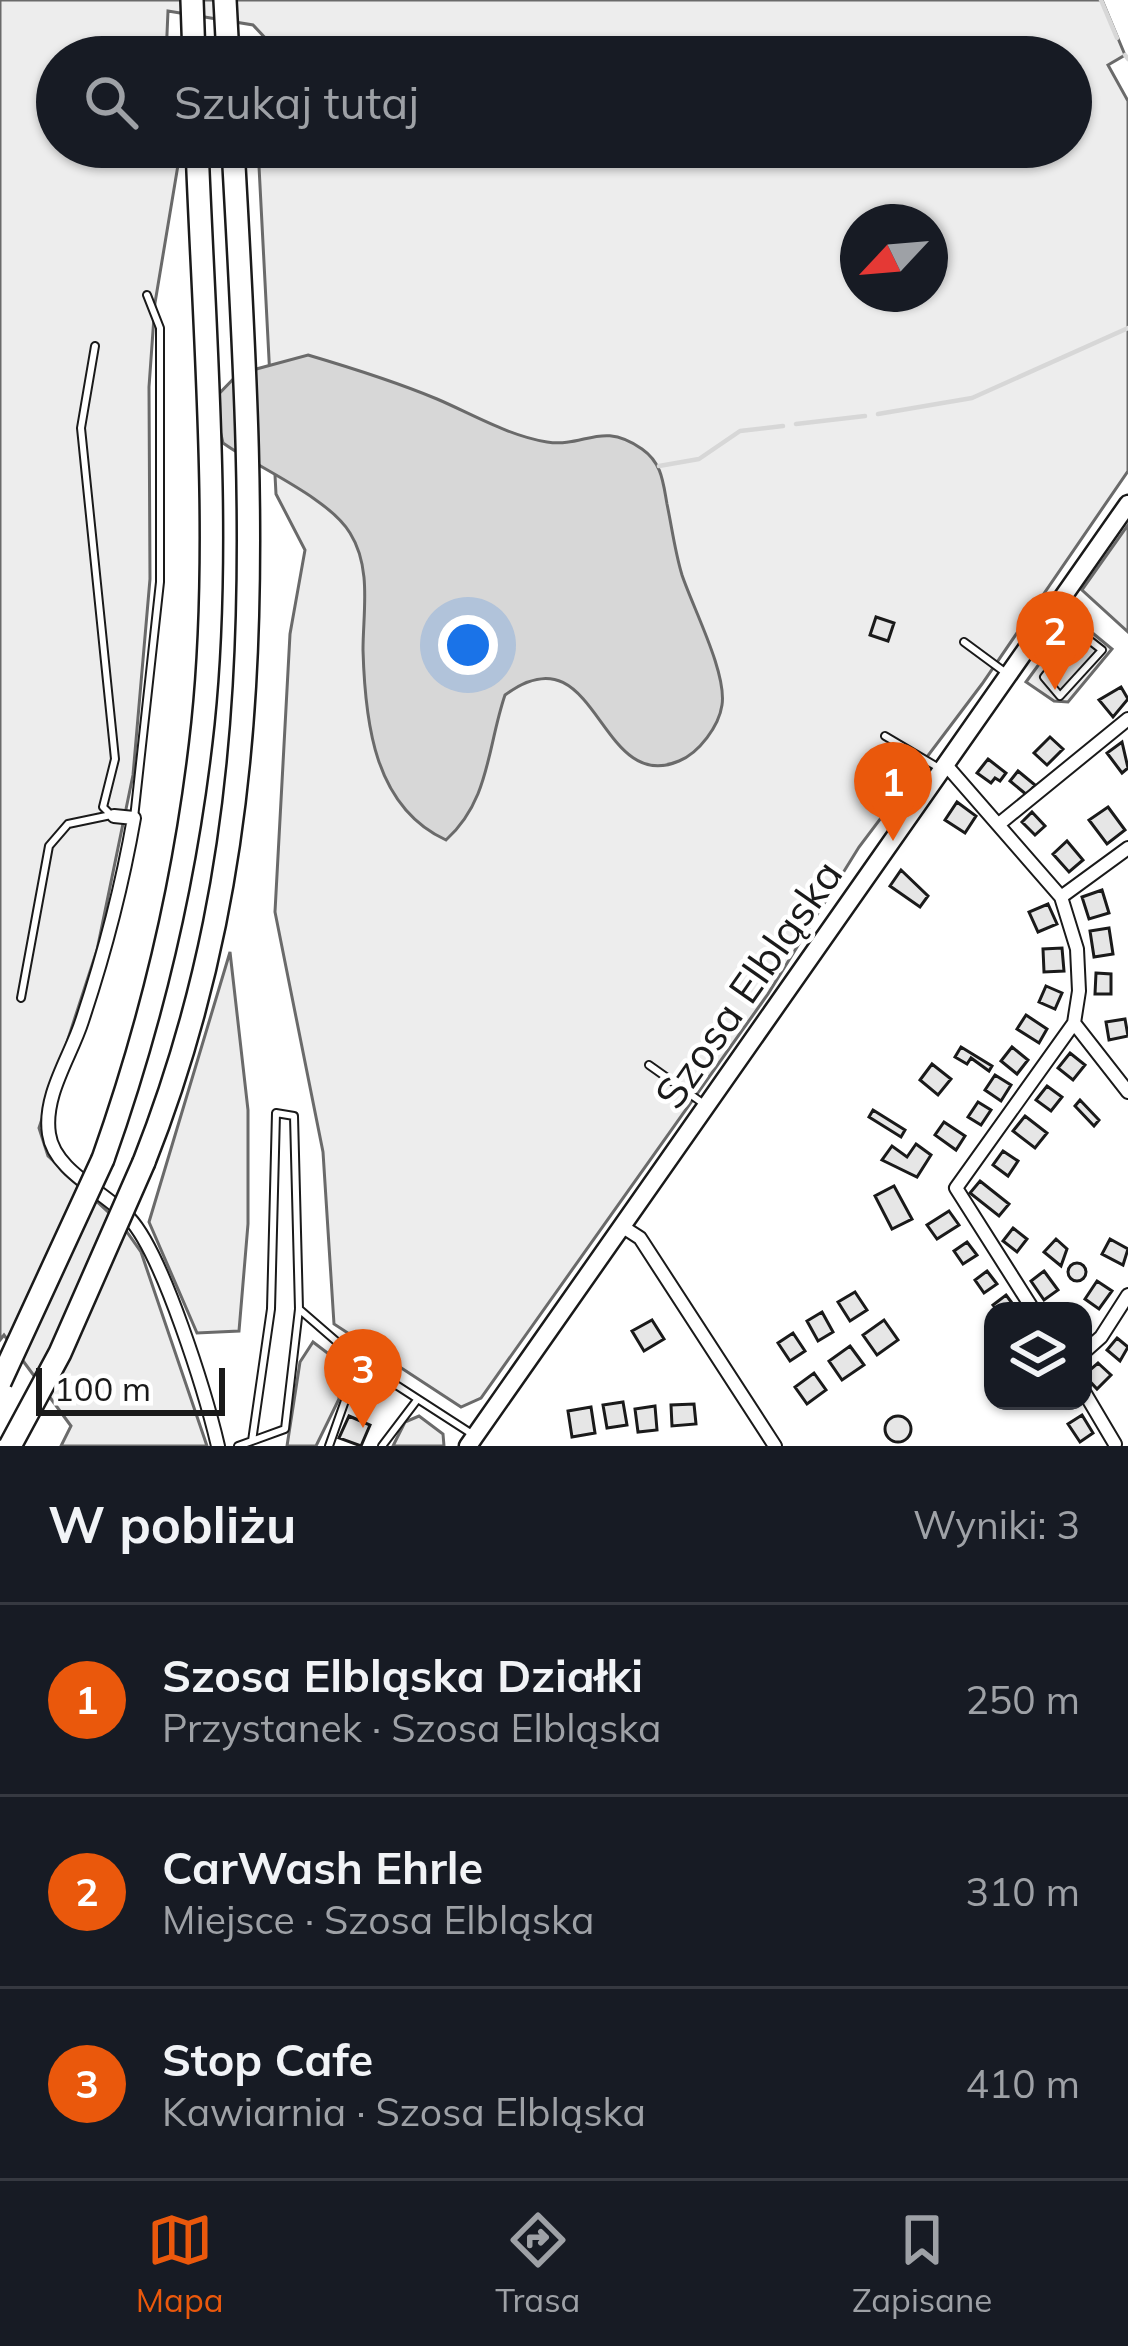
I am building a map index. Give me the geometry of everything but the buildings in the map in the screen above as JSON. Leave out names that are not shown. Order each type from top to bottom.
[{"type":"highway","points":[[192,0],[193,36]]},
{"type":"highway","points":[[225,0],[227,36]]},
{"type":"highway","points":[[0,1382],[103,1160],[144,1032],[177,901],[203,720],[208,547],[198,168]]},
{"type":"highway","points":[[10,1446],[60,1353],[144,1162],[182,1054],[218,915],[246,721],[252,550],[234,168]]},
{"type":"main road","name":"Szosa Elbląska","points":[[472,1441],[1128,504]]},
{"type":"street","points":[[998,824],[1128,719]]},
{"type":"street","points":[[944,768],[1061,897],[1077,949],[1073,1023],[956,1187],[1028,1302]]},
{"type":"street","points":[[113,815],[134,818],[115,912],[53,1096],[49,1139],[61,1160],[138,1229],[158,1271],[218,1446]]},
{"type":"street","points":[[1061,897],[1128,848]]},
{"type":"street","points":[[1073,1023],[1128,1092]]},
{"type":"street","points":[[623,1227],[640,1238],[775,1446]]},
{"type":"street","points":[[1092,1345],[1128,1295]]},
{"type":"street","points":[[1092,1406],[1113,1445],[1128,1433]]},
{"type":"lane","points":[[134,818],[160,582],[160,328],[147,295]]},
{"type":"lane","points":[[95,346],[81,428],[115,759],[103,807],[113,815]]},
{"type":"lane","points":[[1072,609],[1079,632],[1102,650],[1060,697],[1044,677],[1079,632]]},
{"type":"lane","points":[[964,643],[1009,675]]},
{"type":"lane","points":[[885,736],[944,768]]},
{"type":"lane","points":[[21,998],[50,846],[68,824],[113,815]]},
{"type":"lane","points":[[649,1065],[707,1106]]},
{"type":"lane","points":[[238,1446],[252,1441],[285,1429],[299,1310],[294,1116],[276,1113],[271,1309],[252,1441]]},
{"type":"lane","points":[[299,1310],[359,1361],[472,1441]]},
{"type":"lane","points":[[328,1446],[359,1361]]},
{"type":"lane","points":[[382,1446],[417,1400]]},
{"type":"shaded area","points":[[0,0],[1102,0],[1125,55],[1108,65],[1128,101],[1128,471],[982,684],[859,847],[768,994],[481,1398],[461,1407],[334,1324],[323,1152],[275,912],[290,634],[305,550],[276,494],[259,168],[1092,168],[1092,36],[263,36],[253,25],[168,11],[167,36],[36,36],[36,168],[178,168],[155,303],[149,387],[150,579],[133,775],[97,950],[39,1128],[48,1156],[122,1225],[141,1252],[207,1446],[61,1446],[71,1426],[4,1335],[0,1340]]},
{"type":"shaded area","points":[[308,355],[405,386],[533,439],[560,443],[615,437],[649,454],[660,473],[682,575],[722,692],[720,713],[701,745],[679,761],[652,765],[630,756],[579,695],[560,681],[536,679],[505,695],[479,791],[446,840],[403,807],[378,760],[371,733],[364,677],[364,575],[357,547],[326,508],[223,443],[213,400],[238,374]]},
{"type":"shaded area","points":[[1128,525],[1128,632],[1082,590]]},
{"type":"shaded area","points":[[1084,626],[1112,649],[1068,702],[1054,701],[1026,682],[1061,634]]},
{"type":"shaded area","points":[[230,952],[248,1110],[248,1224],[239,1331],[197,1333],[149,1222]]},
{"type":"shaded area","points":[[313,1342],[338,1361],[339,1399],[316,1446],[287,1446],[300,1362]]},
{"type":"shaded area","points":[[419,1416],[443,1434],[444,1446],[393,1446],[405,1422]]},
{"type":"waterway","points":[[1101,0],[1117,38]]},
{"type":"waterway","points":[[1125,55],[1128,59]]},
{"type":"waterway","points":[[878,414],[972,398],[1128,328]]},
{"type":"waterway","points":[[796,424],[865,416]]},
{"type":"waterway","points":[[659,466],[699,459],[740,431],[783,426]]},
{"type":"place","name":"CarWash Ehrle","points":[[1055,690]]},
{"type":"place","name":"Szosa Elbląska Działki","points":[[893,841]]},
{"type":"place","name":"Stop Cafe","points":[[363,1428]]}]
